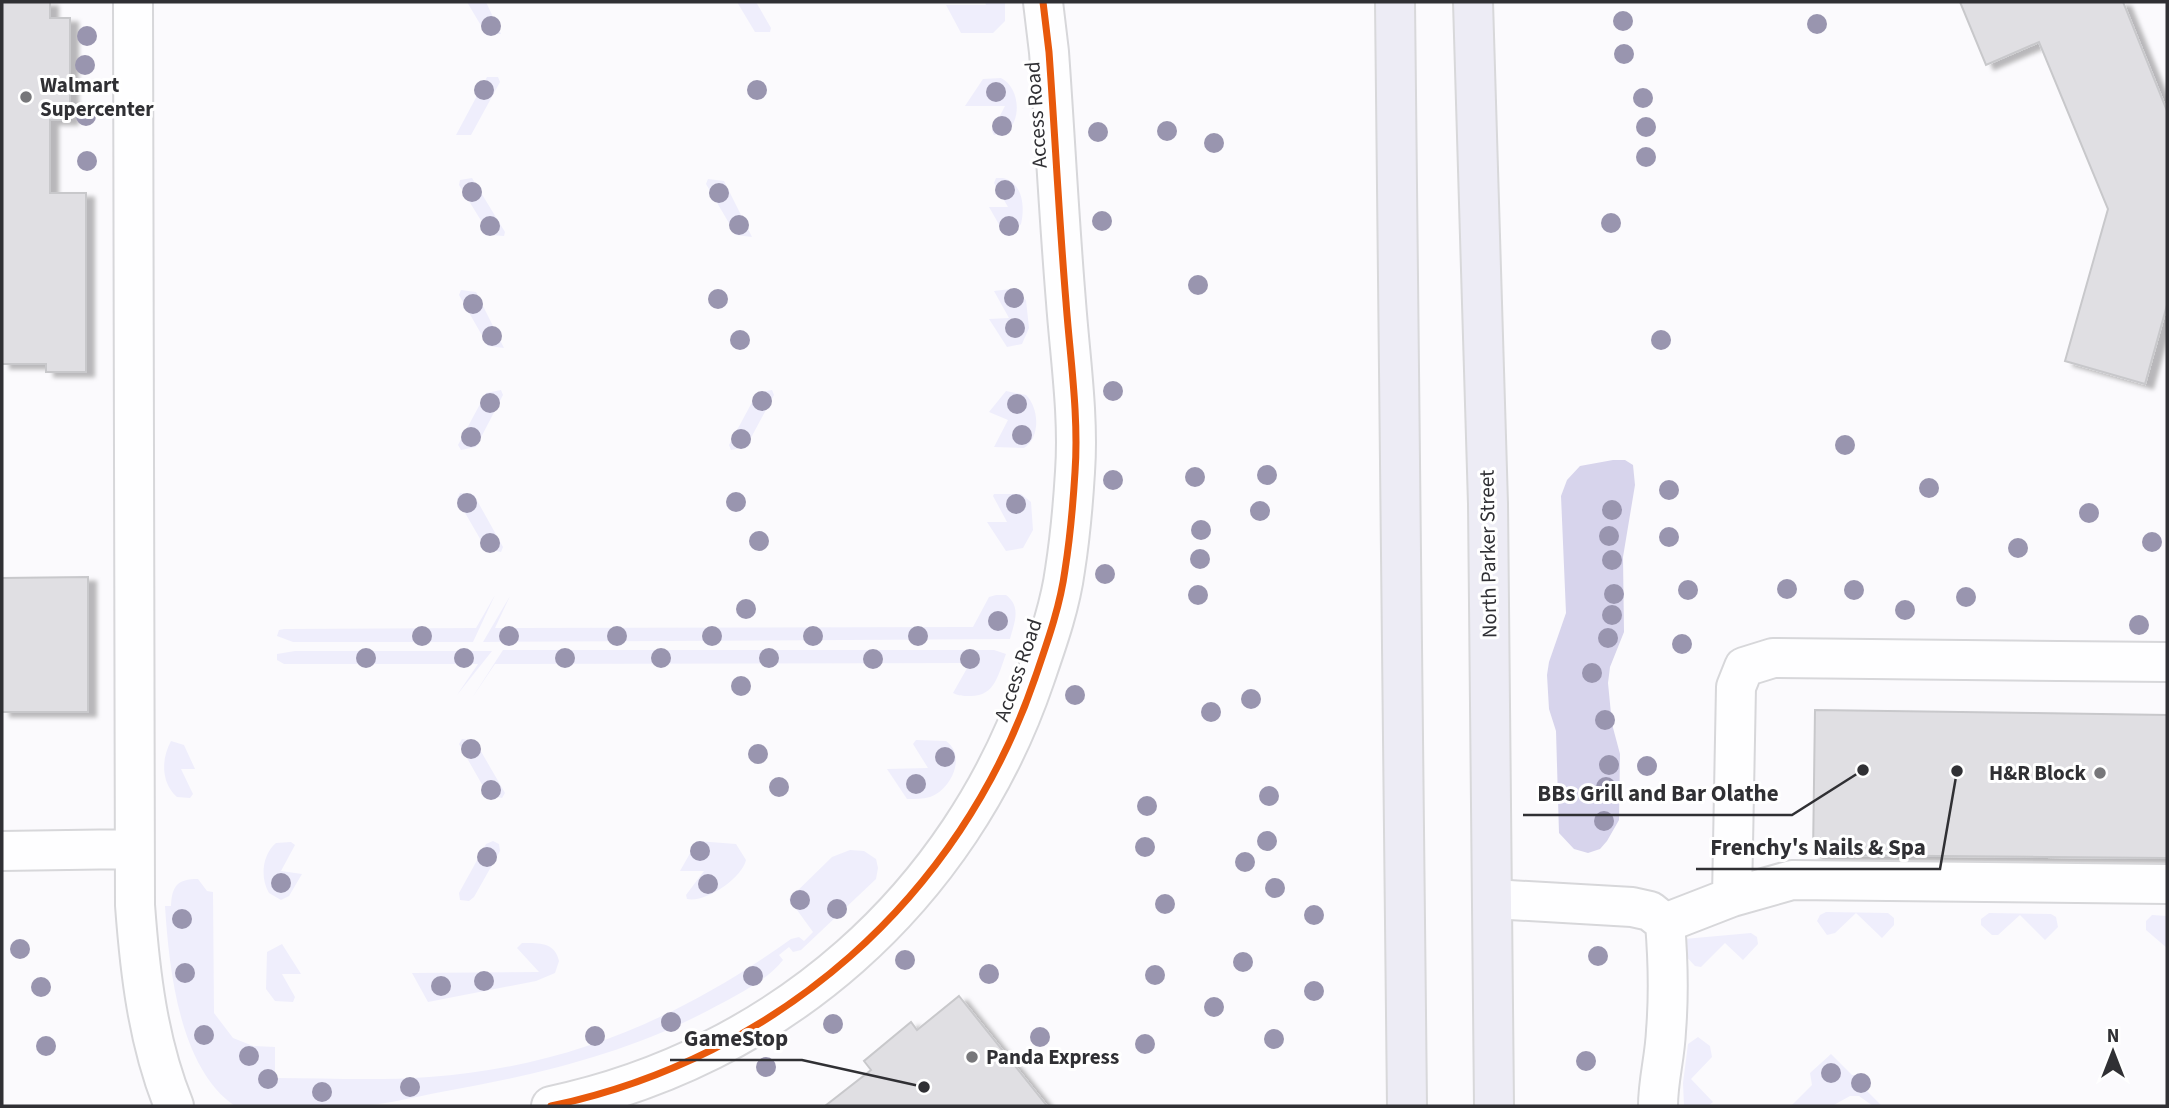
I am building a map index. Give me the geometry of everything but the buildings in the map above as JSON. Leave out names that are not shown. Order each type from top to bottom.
[{"type":"highway","points":[[1395,2],[1406,1106]]},
{"type":"highway","name":"North Parker Street","points":[[1473,2],[1488,504],[1494,1106]]},
{"type":"street","points":[[133,2],[133,849],[141,974],[164,1082],[174,1106]]},
{"type":"street","name":"Access Road","points":[[551,1106],[591,1098],[661,1074],[760,1025],[842,966],[886,925],[932,870],[985,794],[1022,718],[1050,634],[1065,572],[1075,468],[1052,89],[1043,2]]},
{"type":"street","points":[[1732,897],[1735,687],[1744,667],[1773,658],[2167,662]]},
{"type":"street","points":[[2,851],[133,849]]},
{"type":"street","points":[[1665,923],[1732,897],[1792,880],[2167,884]]},
{"type":"street","points":[[1492,900],[1632,907],[1650,911],[1665,923],[1669,970],[1666,1034],[1657,1083],[1657,1106]]},
{"type":"shaded area","points":[[467,2],[486,2],[501,34],[486,34]]},
{"type":"shaded area","points":[[737,2],[756,2],[771,28],[770,32],[755,32]]},
{"type":"shaded area","points":[[985,2],[1005,2],[1005,21],[993,33],[961,33],[946,5],[986,5]]},
{"type":"shaded area","points":[[487,77],[498,77],[500,82],[471,135],[456,135]]},
{"type":"shaded area","points":[[1001,78],[1012,88],[1017,110],[1008,131],[994,135],[992,131],[1005,106],[965,106],[983,79]]},
{"type":"shaded area","points":[[472,178],[505,232],[504,236],[490,235],[459,185],[460,180]]},
{"type":"shaded area","points":[[996,178],[1003,178],[1019,190],[1023,210],[1021,224],[1010,236],[1005,235],[989,207],[1008,207],[994,183]]},
{"type":"shaded area","points":[[708,179],[724,181],[752,237],[736,235],[706,184]]},
{"type":"shaded area","points":[[1011,289],[1026,300],[1029,328],[1022,344],[1007,347],[989,319],[1009,318],[994,291]]},
{"type":"shaded area","points":[[461,290],[476,292],[504,348],[488,346],[459,295]]},
{"type":"shaded area","points":[[501,390],[503,395],[476,447],[461,450],[458,445],[486,393]]},
{"type":"shaded area","points":[[772,390],[774,395],[746,447],[731,450],[729,445],[757,393]]},
{"type":"shaded area","points":[[1006,391],[1026,395],[1034,407],[1036,430],[1030,443],[1024,448],[994,447],[1008,420],[989,412]]},
{"type":"shaded area","points":[[1625,460],[1633,465],[1635,485],[1623,557],[1624,632],[1610,667],[1608,683],[1612,724],[1620,754],[1619,820],[1600,849],[1588,853],[1574,849],[1559,833],[1556,731],[1549,709],[1547,675],[1566,613],[1561,496],[1567,480],[1580,466]]},
{"type":"shaded area","points":[[460,493],[474,495],[503,547],[501,552],[486,549],[457,499]]},
{"type":"shaded area","points":[[994,494],[1021,494],[1031,502],[1033,530],[1023,548],[1006,551],[987,522],[1007,522]]},
{"type":"shaded area","points":[[495,595],[473,642],[293,642],[277,636],[279,630],[284,629],[476,628]]},
{"type":"shaded area","points":[[1006,595],[1014,605],[1016,616],[1010,639],[483,642],[510,596],[495,628],[973,627],[989,597]]},
{"type":"shaded area","points":[[503,650],[994,650],[1006,654],[998,677],[990,689],[978,695],[963,696],[953,693],[970,663],[495,664],[472,698]]},
{"type":"shaded area","points":[[295,651],[492,651],[457,695],[478,664],[284,664],[277,660],[277,654]]},
{"type":"shaded area","points":[[462,739],[475,741],[505,793],[502,798],[488,795],[459,744]]},
{"type":"shaded area","points":[[916,740],[946,741],[952,747],[956,763],[950,780],[938,793],[927,798],[907,799],[887,769],[928,768],[913,744]]},
{"type":"shaded area","points":[[171,741],[184,745],[195,769],[181,769],[193,794],[190,798],[177,797],[165,778],[165,755]]},
{"type":"shaded area","points":[[493,841],[499,844],[500,851],[474,897],[469,901],[460,900],[459,893],[486,844]]},
{"type":"shaded area","points":[[697,841],[736,844],[746,860],[738,874],[722,888],[704,897],[687,899],[686,895],[704,871],[680,871]]},
{"type":"shaded area","points":[[291,842],[295,845],[281,871],[302,874],[289,896],[281,900],[269,893],[264,881],[265,860],[276,843]]},
{"type":"shaded area","points":[[850,850],[864,851],[876,859],[876,879],[801,950],[793,952],[789,947],[779,955],[783,960],[758,982],[677,1026],[612,1051],[578,1062],[476,1085],[368,1105],[235,1106],[216,1089],[201,1067],[189,1042],[174,987],[165,906],[171,906],[174,889],[180,882],[198,879],[207,891],[213,892],[214,1013],[233,1038],[253,1046],[275,1047],[275,1078],[429,1077],[528,1062],[575,1050],[664,1015],[707,993],[791,939],[799,937],[804,941],[813,932],[789,899],[832,857]]},
{"type":"shaded area","points":[[1826,912],[1888,913],[1894,918],[1894,925],[1882,938],[1856,913],[1835,933],[1827,935],[1817,921],[1820,915]]},
{"type":"shaded area","points":[[1989,913],[2051,914],[2056,917],[2058,927],[2045,940],[2020,915],[1998,935],[1992,935],[1981,925],[1981,919]]},
{"type":"shaded area","points":[[2152,915],[2167,916],[2167,948],[2146,930],[2146,921]]},
{"type":"shaded area","points":[[1751,933],[1757,937],[1758,944],[1743,960],[1725,943],[1701,967],[1695,966],[1683,953],[1684,939]]},
{"type":"shaded area","points":[[522,943],[540,944],[554,950],[559,961],[555,973],[536,981],[428,1002],[412,973],[539,972],[517,948]]},
{"type":"shaded area","points":[[282,944],[301,974],[282,974],[295,997],[293,1002],[275,1001],[266,989],[267,952]]},
{"type":"shaded area","points":[[1698,1037],[1710,1046],[1712,1057],[1691,1079],[1713,1102],[1708,1106],[1684,1106],[1683,1083],[1688,1044]]},
{"type":"shaded area","points":[[1831,1054],[1852,1075],[1867,1075],[1867,1091],[1882,1106],[1873,1106],[1859,1096],[1850,1096],[1832,1106],[1791,1106],[1812,1085],[1810,1073]]},
{"type":"cycle path","points":[[551,1106],[634,1083],[712,1050],[784,1007],[850,956],[909,897],[960,831],[1002,758],[1035,678],[1063,584],[1075,472],[1075,408],[1043,2]]},
{"type":"place","name":"Walmart Supercenter","points":[[26,97]]},
{"type":"place","name":"BBs Grill and Bar Olathe","points":[[1863,770]]},
{"type":"place","name":"Frenchy's Nails & Spa","points":[[1957,771]]},
{"type":"place","name":"H&R Block","points":[[2100,773]]},
{"type":"place","name":"Panda Express","points":[[972,1057]]},
{"type":"place","name":"GameStop","points":[[924,1087]]}]
